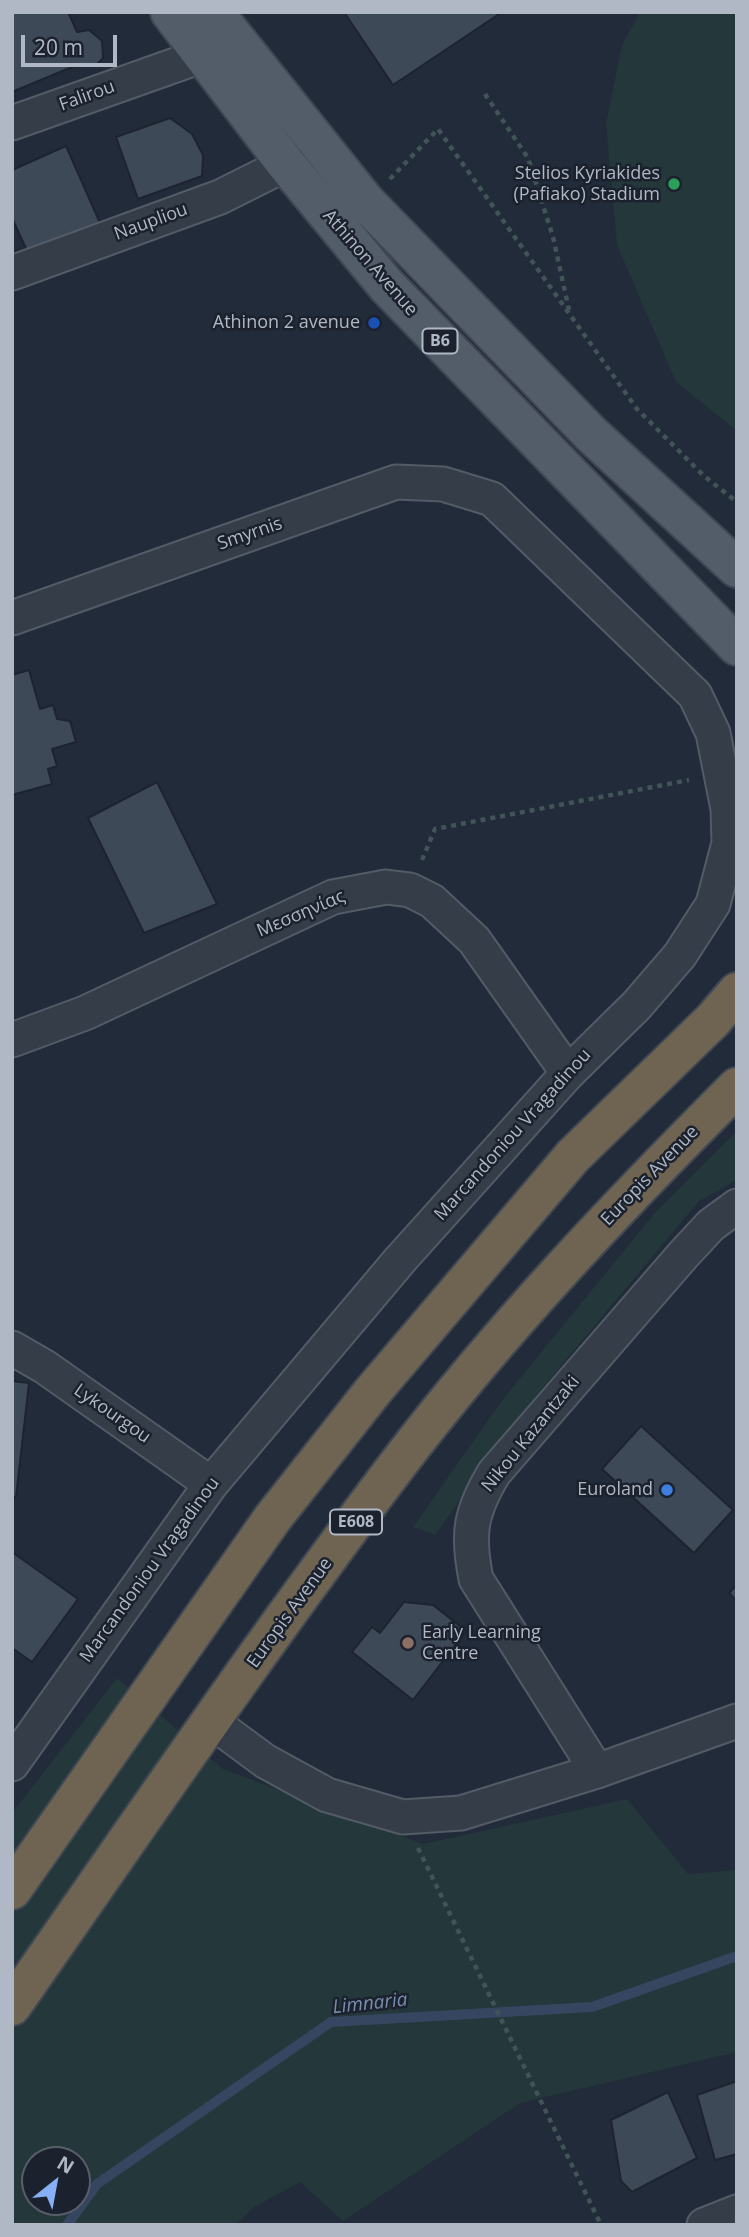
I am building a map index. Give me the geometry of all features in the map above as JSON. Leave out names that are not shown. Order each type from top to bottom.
[{"type":"highway","points":[[12,1890],[272,1519],[373,1391],[573,1156],[713,1020],[737,992]]},
{"type":"highway","name":"Europis Avenue","points":[[12,2006],[211,1721],[399,1463],[487,1354],[624,1200],[737,1087]]},
{"type":"main road","name":"Athinon Avenue","points":[[170,12],[286,164],[387,286],[737,646]]},
{"type":"main road","name":"Athinon Avenue","points":[[214,12],[365,201],[591,434],[737,568]]},
{"type":"street","name":"Falirou","points":[[12,123],[201,56]]},
{"type":"street","name":"Naupliou","points":[[12,273],[220,197],[286,164]]},
{"type":"street","name":"Smyrnis","points":[[12,618],[396,482],[443,484],[492,499]]},
{"type":"street","name":"Marcandoniou Vragadinou","points":[[12,1765],[211,1484],[400,1260],[568,1073],[637,1004],[671,965],[713,904],[729,843],[723,774],[713,733],[695,695],[492,499]]},
{"type":"street","name":"Μεσσηνίας","points":[[12,1040],[85,1013],[333,897],[386,887],[410,890],[432,901],[474,940],[568,1073]]},
{"type":"street","name":"Nikou Kazantzaki","points":[[597,1771],[476,1579],[470,1546],[471,1523],[479,1499],[494,1473],[684,1254],[711,1225],[737,1206]]},
{"type":"street","name":"Lykourgou","points":[[12,1348],[45,1367],[211,1484]]},
{"type":"street","points":[[211,1721],[265,1761],[327,1795],[403,1817],[461,1813],[597,1771],[737,1721]]},
{"type":"street","points":[[705,2225],[737,2213]]},
{"type":"path","points":[[485,94],[528,158],[553,237],[570,314]]},
{"type":"path","points":[[396,173],[438,129],[637,409],[704,476],[737,502]]},
{"type":"path","points":[[410,890],[435,828],[723,774]]},
{"type":"path","points":[[403,1817],[601,2225]]},
{"type":"shaded area","name":"Stelios Kyriakides (Pafiako) Stadium","points":[[640,12],[737,12],[737,431],[676,382],[617,245],[606,124],[622,45]]},
{"type":"shaded area","points":[[737,1131],[737,1180],[699,1201],[535,1397],[435,1535],[413,1527],[503,1399],[654,1214]]},
{"type":"shaded area","points":[[117,1678],[223,1769],[423,1844],[627,1799],[688,1874],[737,1870],[737,2052],[520,2103],[343,2221],[300,2182],[254,2207],[236,2225],[12,2225],[12,1813]]},
{"type":"building","points":[[12,12],[68,12],[77,32],[89,30],[102,41],[103,58],[97,64],[72,67],[12,92]]},
{"type":"building","points":[[344,12],[502,12],[393,85]]},
{"type":"building","points":[[170,118],[192,134],[203,155],[202,176],[138,199],[116,137]]},
{"type":"building","points":[[66,146],[100,223],[29,255],[12,218],[12,170]]},
{"type":"building","points":[[29,670],[40,709],[53,705],[57,719],[70,721],[76,742],[52,749],[57,766],[48,769],[52,784],[12,795],[12,675]]},
{"type":"building","points":[[157,782],[217,904],[144,933],[88,818]]},
{"type":"building","points":[[12,1381],[29,1383],[16,1497],[12,1497]]},
{"type":"building","name":"Euroland","points":[[641,1426],[733,1510],[694,1553],[602,1469]]},
{"type":"building","points":[[12,1552],[78,1599],[32,1662],[12,1648]]},
{"type":"building","points":[[737,1585],[737,1601],[729,1593]]},
{"type":"building","name":"Early Learning Centre","points":[[404,1602],[433,1605],[466,1631],[413,1700],[352,1652],[372,1627],[380,1633]]},
{"type":"building","points":[[737,2081],[737,2154],[715,2160],[697,2095]]},
{"type":"building","points":[[668,2092],[697,2158],[632,2192],[621,2181],[611,2120]]},
{"type":"waterway","name":"Limnaria","points":[[67,2225],[97,2184],[331,2022],[592,2007],[737,1956]]},
{"type":"place","name":"Stelios Kyriakides (Pafiako) Stadium","points":[[674,184]]},
{"type":"place","name":"Athinon 2 avenue","points":[[374,323]]},
{"type":"place","name":"Euroland","points":[[667,1490]]},
{"type":"place","name":"Early Learning Centre","points":[[408,1643]]}]
